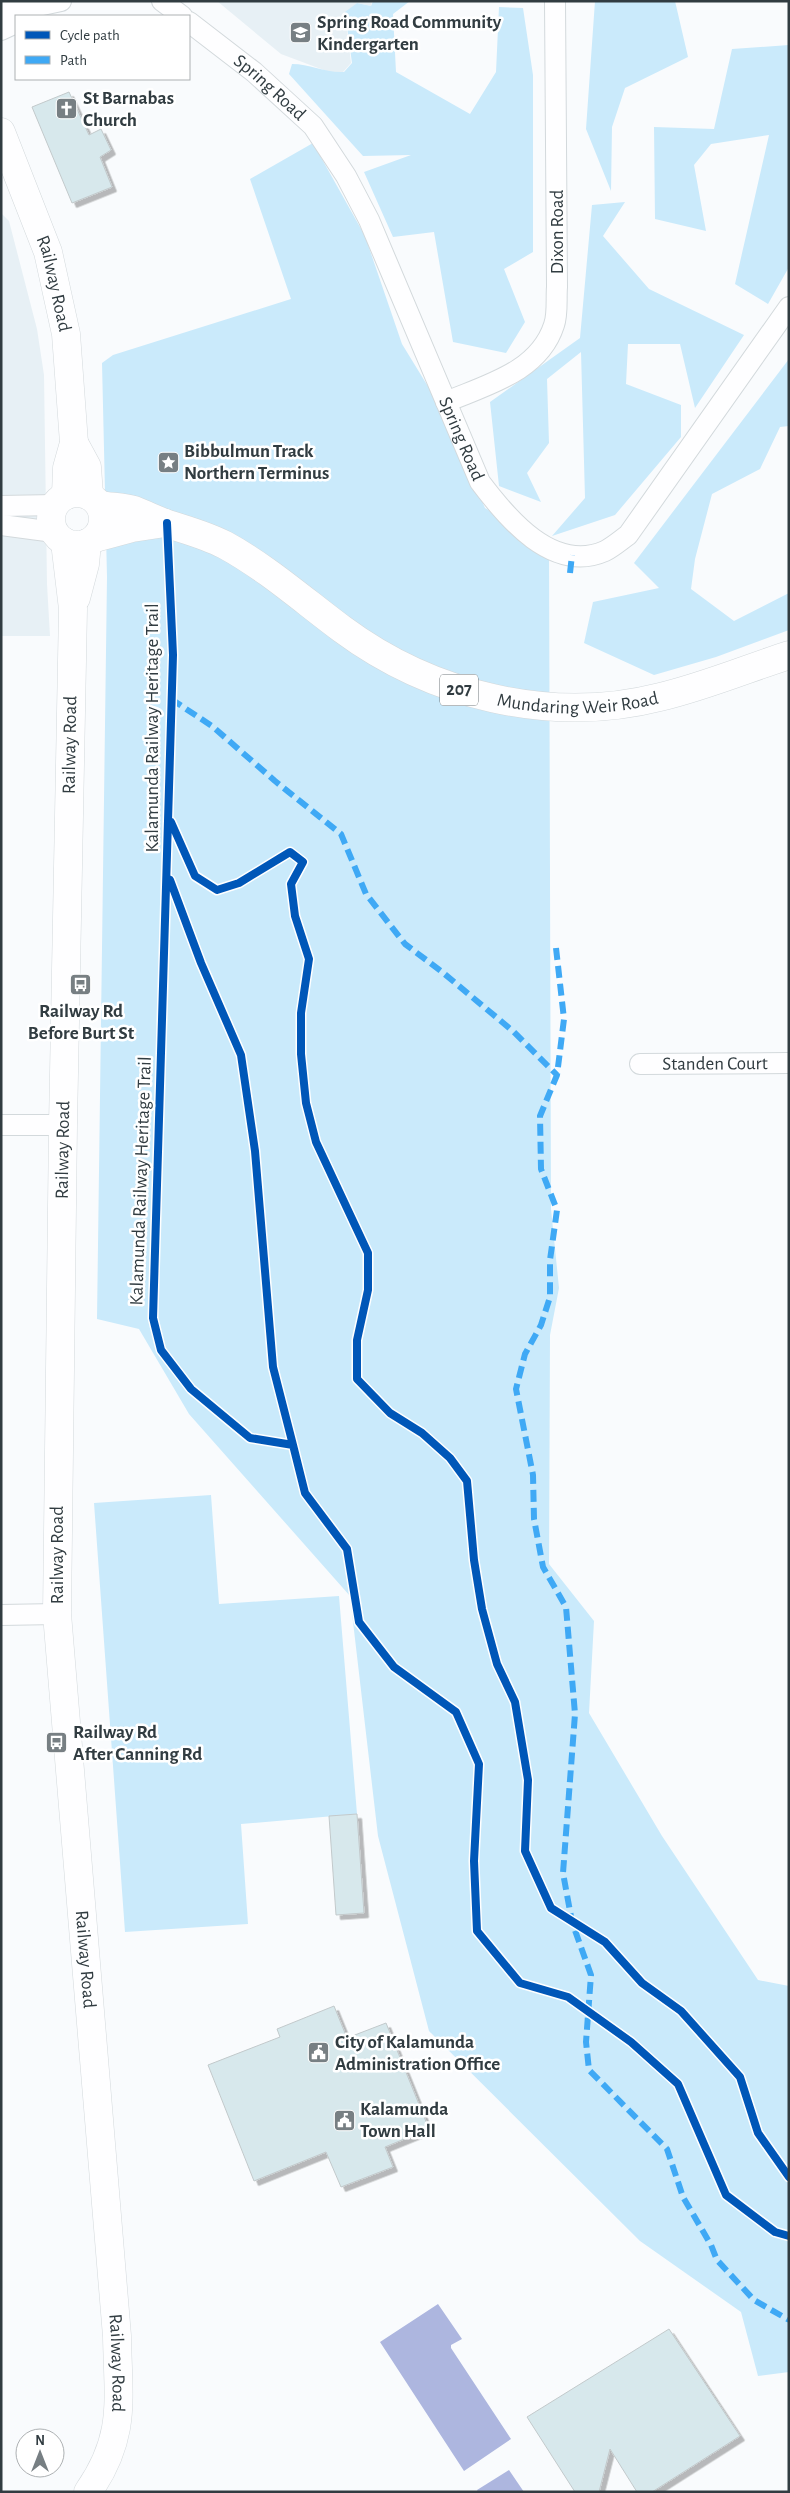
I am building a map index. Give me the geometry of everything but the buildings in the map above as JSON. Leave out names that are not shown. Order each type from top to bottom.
[{"type":"street","points":[[1,9],[10,6],[28,12],[60,1]]},
{"type":"street","points":[[162,1],[181,15]]},
{"type":"street","name":"Dixon Road","points":[[446,402],[508,377],[532,360],[545,346],[555,324],[557,287],[555,1]]},
{"type":"street","points":[[1,30],[15,23]]},
{"type":"street","name":"Spring Road","points":[[190,23],[254,72],[313,126],[346,176],[369,220],[480,482],[500,510],[526,535],[554,551],[572,555],[592,555],[606,550],[628,535],[789,306]]},
{"type":"street","name":"Railway Road","points":[[1,132],[40,228],[54,277],[67,342],[74,442],[67,468],[77,500]]},
{"type":"street","points":[[77,500],[103,517],[102,528],[75,539],[51,514],[77,500]]},
{"type":"street","name":"207","points":[[1,506],[77,500]]},
{"type":"street","name":"Mundaring Weir Road","points":[[77,500],[132,510],[207,536],[250,560],[372,650],[402,667],[459,690],[487,697],[558,707],[625,704],[660,697],[789,655]]},
{"type":"street","name":"Mundaring Weir Road","points":[[75,539],[167,523]]},
{"type":"street","name":"207","points":[[1,525],[75,539]]},
{"type":"street","name":"Railway Road","points":[[75,539],[85,564],[73,609],[63,1125],[57,1614],[117,2336],[119,2417],[114,2444],[106,2462],[88,2492]]},
{"type":"street","name":"Standen Court","points":[[640,1064],[789,1063]]},
{"type":"street","points":[[1,1125],[63,1125]]},
{"type":"street","points":[[1,1615],[57,1614]]},
{"type":"shaded area","name":"Spring Road Community Kindergarten","points":[[217,1],[372,1],[371,6],[357,3],[345,13],[351,63],[343,72],[329,72],[281,54]]},
{"type":"shaded area","points":[[373,1],[410,1],[393,14],[396,72],[470,114],[496,72],[499,7],[523,8],[533,75],[533,252],[504,269],[525,322],[506,353],[453,342],[434,232],[393,237],[364,172],[411,155],[363,156],[289,74],[292,64],[344,72],[352,63],[345,12],[357,3],[371,6]]},
{"type":"shaded area","points":[[595,1],[675,1],[688,57],[625,88],[612,127],[611,191],[586,129]]},
{"type":"shaded area","points":[[789,45],[789,267],[768,304],[735,284],[769,135],[711,144],[694,165],[706,231],[655,219],[654,127],[714,129],[732,49]]},
{"type":"shaded area","points":[[313,143],[365,236],[402,344],[440,406],[485,508],[549,546],[551,1209],[559,1288],[550,1335],[549,1564],[594,1621],[589,1713],[662,1836],[758,1980],[789,1986],[789,2372],[758,2376],[741,2312],[640,2241],[429,2031],[378,1836],[350,1596],[189,1414],[139,1329],[97,1319],[107,577],[102,363],[113,355],[291,299],[250,179]]},
{"type":"shaded area","points":[[625,202],[603,236],[649,289],[744,335],[695,408],[680,344],[628,344],[626,384],[681,405],[681,437],[615,515],[552,536],[585,498],[581,352],[547,379],[549,443],[527,473],[541,502],[499,486],[490,402],[580,338],[592,205]]},
{"type":"shaded area","points":[[1,213],[9,221],[37,329],[44,375],[47,584],[50,636],[1,636]]},
{"type":"shaded area","points":[[789,359],[789,426],[780,427],[760,469],[712,494],[695,559],[691,589],[734,621],[789,593],[789,630],[716,657],[654,675],[584,643],[593,602],[659,588],[634,563]]},
{"type":"shaded area","points":[[211,1495],[219,1604],[339,1596],[357,1814],[241,1824],[248,1924],[125,1932],[94,1503]]},
{"type":"shaded area","points":[[438,2304],[462,2339],[451,2345],[451,2348],[511,2439],[464,2471],[380,2342]]},
{"type":"shaded area","points":[[509,2470],[524,2492],[478,2492],[477,2490]]},
{"type":"marked path","points":[[570,573],[572,555]]},
{"type":"marked path","points":[[171,699],[212,726],[275,781],[341,834],[366,894],[405,944],[441,971],[514,1032],[557,1075]]},
{"type":"marked path","points":[[556,948],[564,1019],[557,1075],[540,1116],[541,1169],[557,1210],[550,1260],[550,1297],[541,1325],[525,1354],[516,1389],[533,1475],[534,1519],[543,1567],[566,1607],[575,1714],[563,1873],[572,1922],[591,1975],[586,2042],[589,2070],[667,2149],[683,2197],[711,2245],[717,2260],[754,2300],[789,2320]]},
{"type":"cycle path","name":"Kalamunda Railway Heritage Trail","points":[[167,523],[173,655],[153,1318],[161,1350],[191,1389],[250,1438],[293,1445],[305,1493],[347,1549],[359,1622],[394,1667],[456,1712],[479,1764],[474,1861],[477,1931],[520,1983],[568,1997],[631,2042],[678,2084],[726,2195],[775,2232],[789,2236]]},
{"type":"cycle path","name":"Kalamunda Railway Heritage Trail","points":[[171,822],[195,876],[217,890],[239,883],[290,852],[303,862],[291,884],[295,916],[309,959],[301,1013],[301,1054],[306,1103],[316,1142],[368,1253],[368,1290],[357,1340],[357,1379],[390,1413],[422,1433],[450,1458],[467,1481],[474,1560],[482,1609],[497,1664],[515,1702],[528,1780],[525,1851],[551,1908],[605,1942],[642,1983],[681,2011],[740,2077],[758,2133],[789,2177]]},
{"type":"cycle path","points":[[170,880],[201,963],[241,1055],[255,1151],[273,1367],[293,1445]]},
{"type":"place","name":"Spring Road Community Kindergarten","points":[[301,33]]},
{"type":"place","name":"St Barnabas Church","points":[[67,109]]},
{"type":"place","name":"Bibbulmun Track Northern Terminus","points":[[168,462]]},
{"type":"place","name":"Railway Rd Before Burt St","points":[[81,985]]},
{"type":"place","name":"Railway Rd After Canning Rd","points":[[57,1743]]},
{"type":"place","name":"City of Kalamunda Administration Office","points":[[319,2053]]},
{"type":"place","name":"Kalamunda Town Hall","points":[[344,2120]]}]
